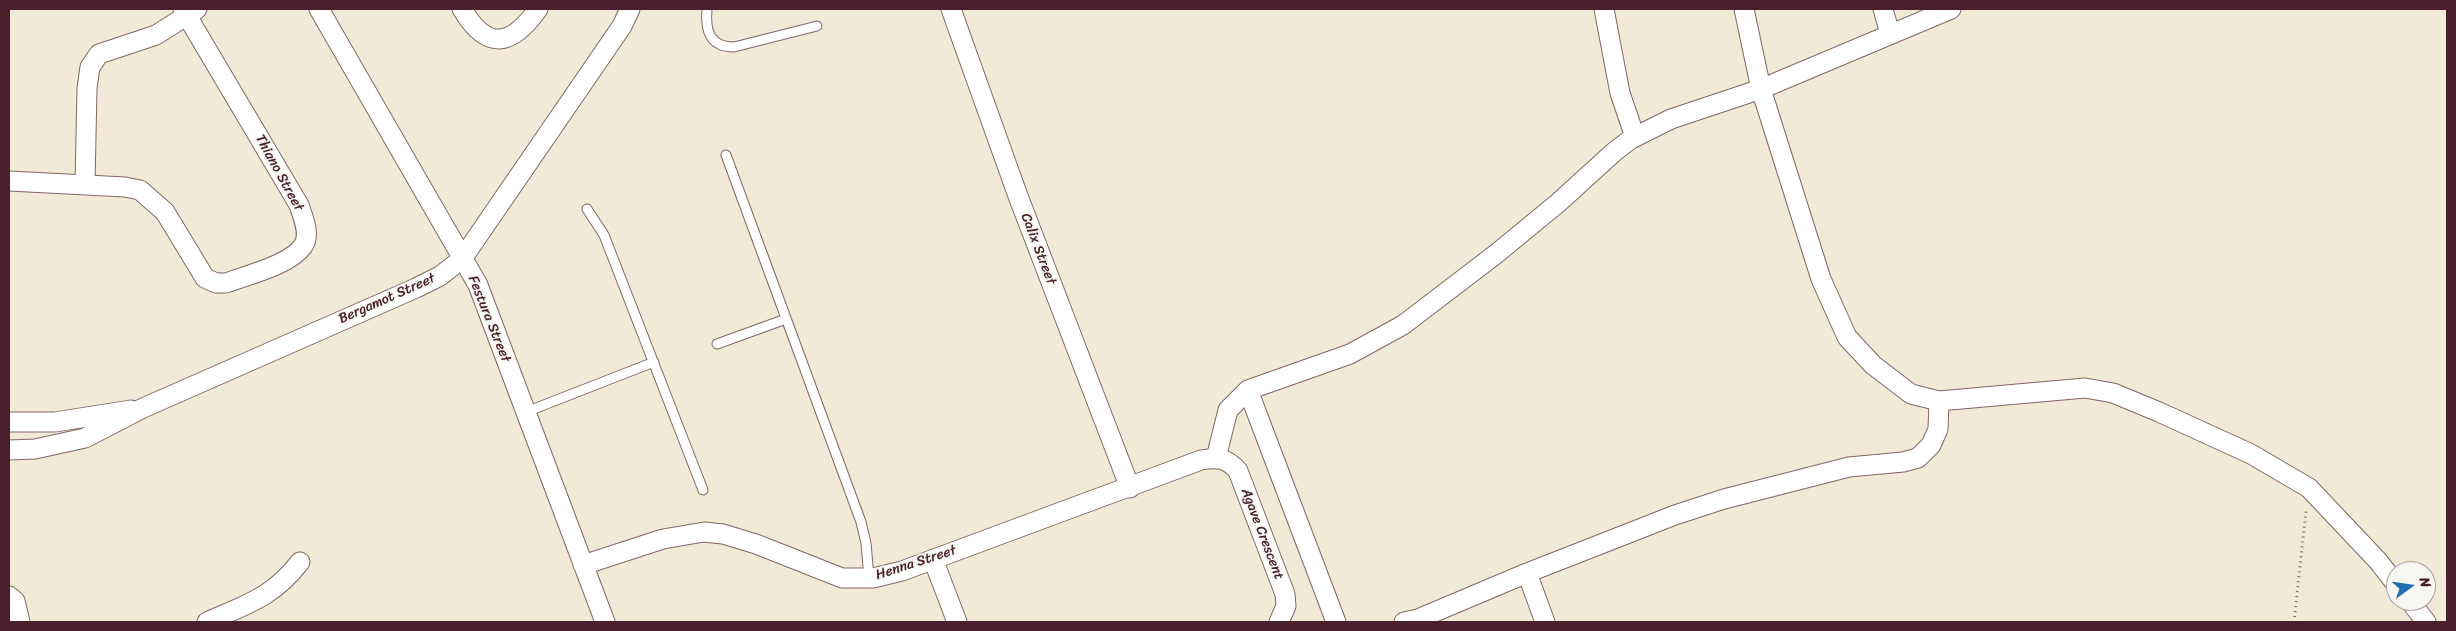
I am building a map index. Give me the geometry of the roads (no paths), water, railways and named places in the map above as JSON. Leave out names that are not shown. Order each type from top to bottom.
[{"type":"street","name":"Festura Street","points":[[319,9],[478,285],[605,622]]},
{"type":"street","points":[[462,9],[482,34],[501,40],[513,36],[526,26],[538,9]]},
{"type":"street","name":"Bergamot Street","points":[[9,450],[35,449],[85,438],[143,408],[440,276],[462,259],[622,26],[630,9]]},
{"type":"street","name":"Calix Street","points":[[951,9],[1018,196],[1130,488]]},
{"type":"street","points":[[1604,9],[1620,93],[1635,137]]},
{"type":"street","points":[[1744,9],[1761,89],[1821,280],[1847,337],[1873,365],[1911,394],[1939,401],[2085,388],[2113,393],[2251,454],[2309,488],[2386,571]]},
{"type":"street","points":[[1883,9],[1890,34]]},
{"type":"street","points":[[1216,458],[1228,410],[1248,390],[1350,354],[1403,325],[1496,254],[1558,203],[1614,152],[1635,137],[1690,111],[1761,89],[1951,9]]},
{"type":"street","points":[[85,185],[87,88],[90,67],[99,54],[156,35],[189,11]]},
{"type":"street","name":"Thiano Street","points":[[9,181],[125,187],[140,190],[165,212],[198,269],[205,278],[216,283],[226,283],[291,258],[304,245],[306,232],[299,205],[189,11]]},
{"type":"street","points":[[1248,390],[1336,622]]},
{"type":"street","points":[[1404,622],[1418,619],[1527,573],[1675,515],[1724,499],[1849,468],[1904,462],[1918,458],[1931,445],[1938,429],[1939,401]]},
{"type":"street","name":"Bergamot Street","points":[[9,422],[55,422],[143,408]]},
{"type":"street","name":"Henna Street","points":[[583,565],[663,539],[704,532],[723,534],[756,544],[842,578],[869,578],[902,570],[1130,488],[1201,460],[1216,458]]},
{"type":"street","name":"Agave Crescent","points":[[1216,458],[1229,461],[1238,471],[1285,594],[1286,606],[1278,622]]},
{"type":"street","points":[[933,559],[957,622]]},
{"type":"street","points":[[207,622],[269,594],[285,582],[300,562]]},
{"type":"street","points":[[1527,573],[1545,622]]},
{"type":"street","points":[[9,596],[16,601],[20,622]]},
{"type":"street","points":[[2418,611],[2426,622]]},
{"type":"lane","points":[[707,9],[709,31],[713,41],[723,47],[734,47],[817,26]]},
{"type":"lane","points":[[726,155],[861,522],[866,543],[869,578]]},
{"type":"lane","points":[[587,209],[604,235],[703,490]]},
{"type":"lane","points":[[717,344],[786,319]]},
{"type":"lane","points":[[526,412],[654,362]]}]
